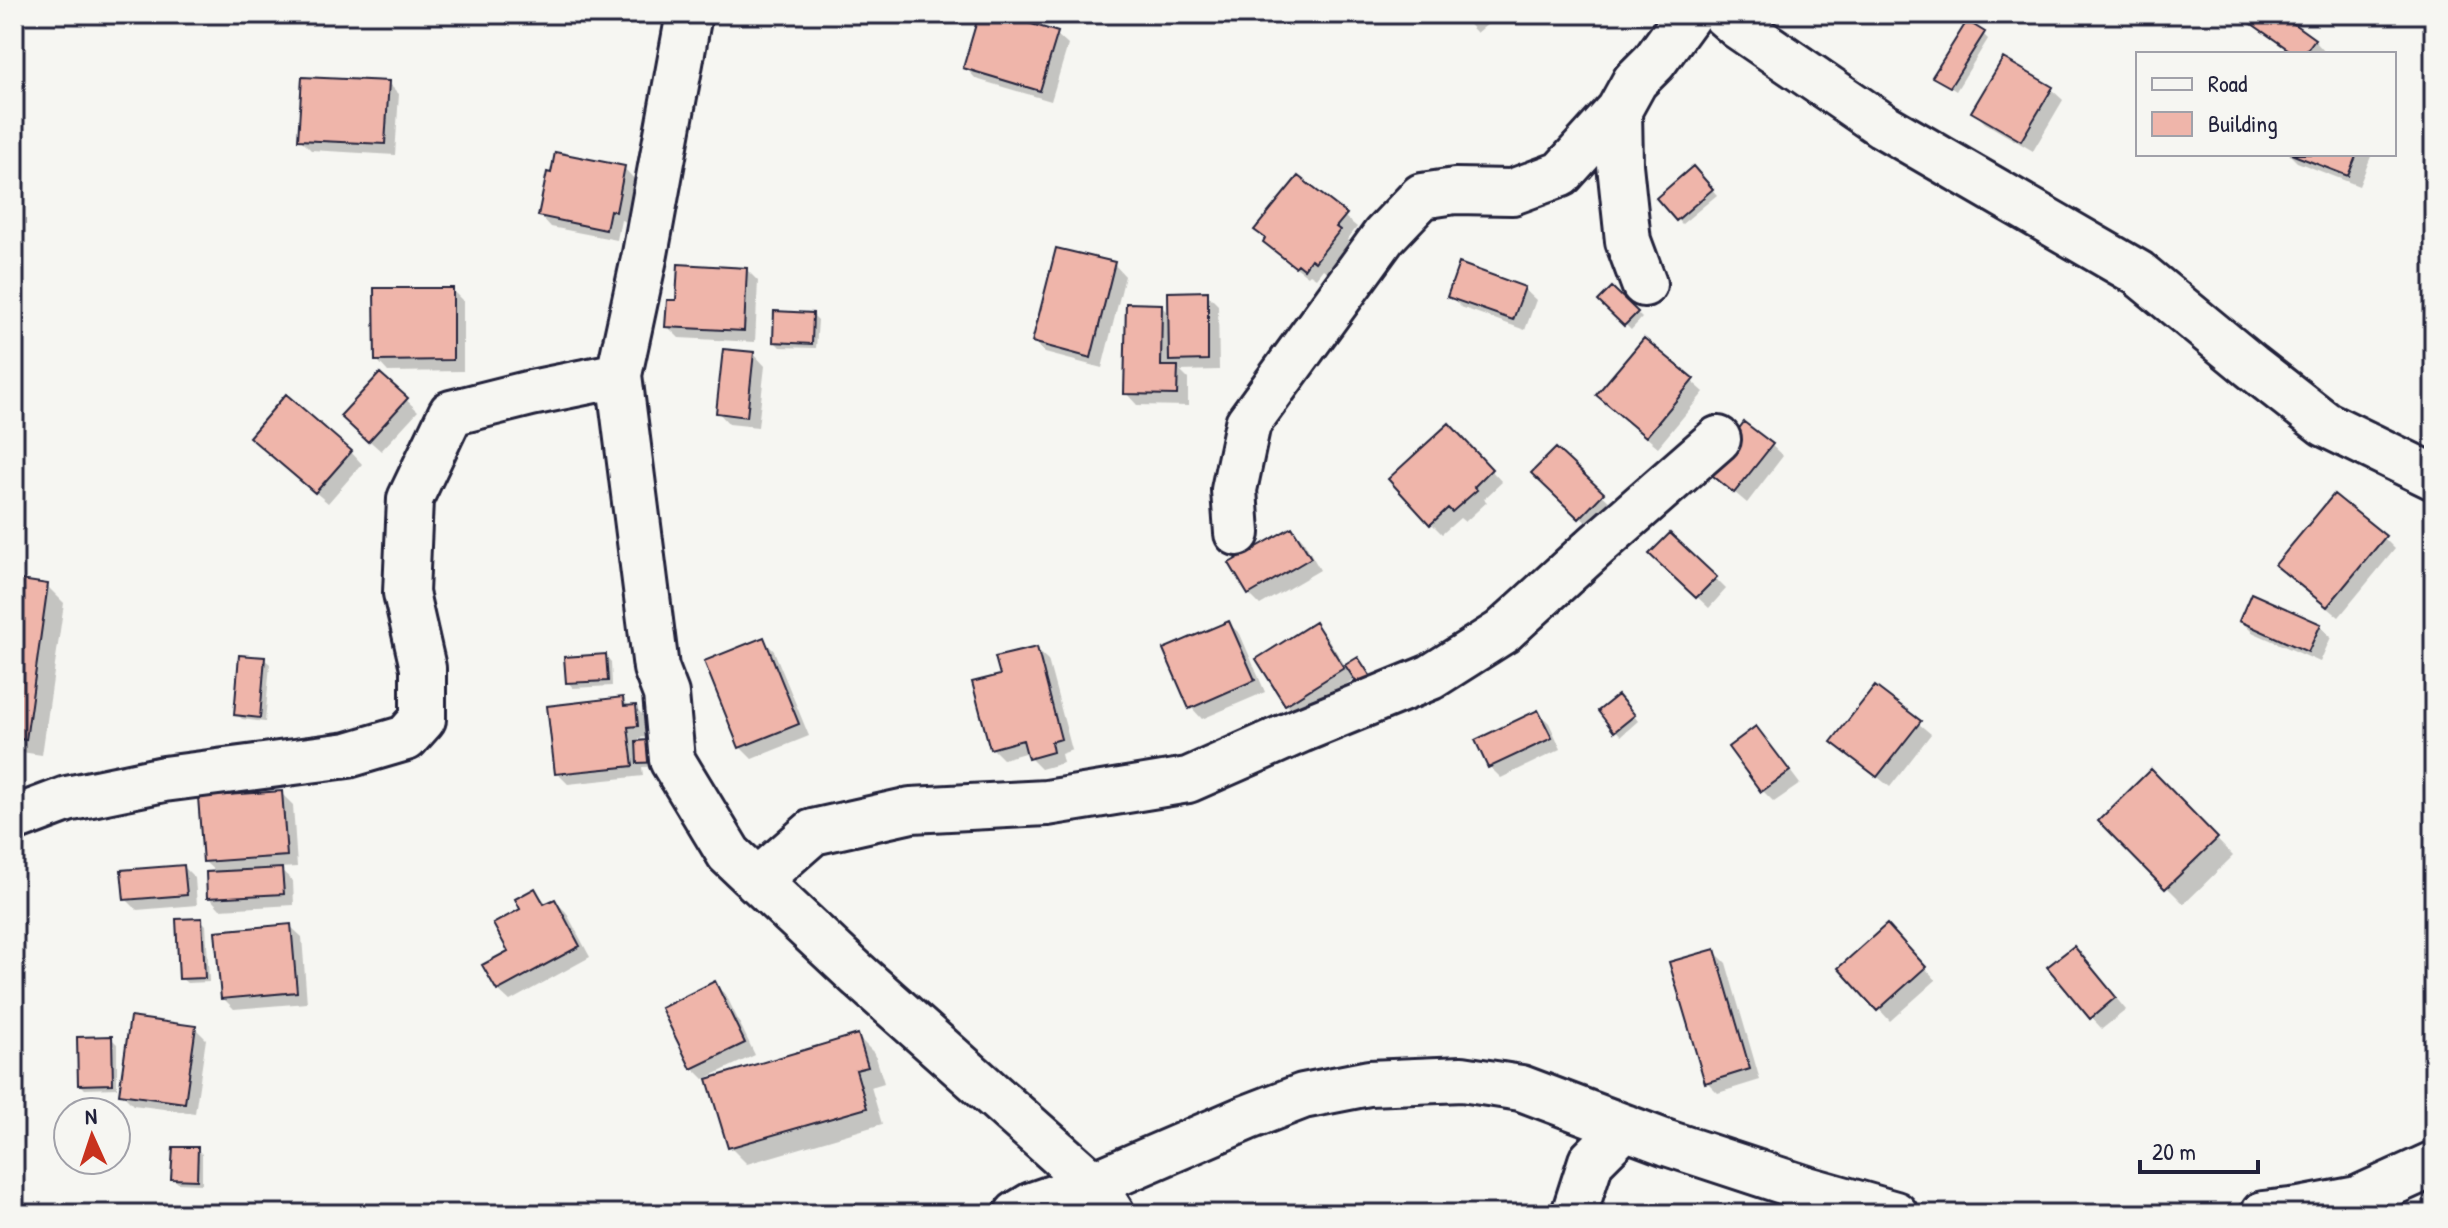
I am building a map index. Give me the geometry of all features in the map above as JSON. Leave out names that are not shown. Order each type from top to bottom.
[{"type":"street","points":[[689,14],[645,254],[619,375],[656,668],[666,694],[672,760],[729,854],[1103,1199]]},
{"type":"street","points":[[1237,533],[1234,490],[1248,423],[1384,236],[1422,196],[1455,191],[1512,192],[1561,174],[1619,110],[1635,81],[1654,62],[1689,14]]},
{"type":"street","points":[[1724,14],[1882,125],[2138,273],[2325,424],[2434,477]]},
{"type":"street","points":[[1619,110],[1620,165],[1628,241],[1644,284]]},
{"type":"street","points":[[14,819],[67,799],[164,779],[348,755],[406,738],[423,719],[423,668],[406,593],[410,499],[451,413],[619,375]]},
{"type":"street","points":[[757,881],[813,832],[911,810],[1047,803],[1188,780],[1431,677],[1502,632],[1718,439]]},
{"type":"street","points":[[1017,1214],[1032,1205],[1103,1199],[1246,1118],[1303,1096],[1369,1083],[1462,1079],[1521,1088],[1807,1189],[1895,1214]]},
{"type":"street","points":[[1574,1214],[1591,1161],[1625,1127]]},
{"type":"street","points":[[2263,1214],[2357,1199],[2434,1164]]},
{"type":"building","points":[[979,14],[999,14],[1058,32],[1040,91],[963,68]]},
{"type":"building","points":[[2244,14],[2280,14],[2315,39],[2305,52],[2292,52],[2242,17]]},
{"type":"building","points":[[1967,21],[1985,32],[1950,87],[1932,77]]},
{"type":"building","points":[[2003,58],[2053,87],[2021,141],[1971,112]]},
{"type":"building","points":[[302,77],[389,81],[385,144],[298,140]]},
{"type":"building","points":[[555,152],[625,166],[616,212],[610,210],[606,230],[538,216],[547,172],[551,173]]},
{"type":"building","points":[[2296,156],[2356,156],[2348,176]]},
{"type":"building","points":[[1693,166],[1713,189],[1676,221],[1656,198]]},
{"type":"building","points":[[1298,176],[1347,214],[1336,227],[1340,230],[1315,262],[1311,259],[1304,269],[1298,264],[1295,267],[1263,242],[1265,238],[1254,230]]},
{"type":"building","points":[[1056,248],[1115,262],[1091,358],[1032,342]]},
{"type":"building","points":[[1459,263],[1525,287],[1513,320],[1447,297]]},
{"type":"building","points":[[678,264],[747,268],[744,331],[665,327],[667,300],[676,300]]},
{"type":"building","points":[[1612,287],[1638,312],[1624,326],[1598,301]]},
{"type":"building","points":[[374,288],[453,288],[453,360],[375,361]]},
{"type":"building","points":[[1208,291],[1208,360],[1169,361],[1168,292]]},
{"type":"building","points":[[1126,303],[1162,304],[1161,366],[1178,366],[1177,395],[1124,394]]},
{"type":"building","points":[[774,311],[813,313],[812,344],[773,342]]},
{"type":"building","points":[[1644,338],[1694,379],[1646,437],[1596,395]]},
{"type":"building","points":[[723,349],[754,352],[747,417],[716,413]]},
{"type":"building","points":[[380,373],[408,398],[368,442],[340,416]]},
{"type":"building","points":[[286,394],[352,451],[315,493],[249,437]]},
{"type":"building","points":[[1744,422],[1773,444],[1734,493],[1707,471]]},
{"type":"building","points":[[1449,423],[1492,469],[1474,487],[1477,490],[1452,512],[1448,508],[1430,525],[1388,479]]},
{"type":"building","points":[[1556,448],[1604,493],[1579,519],[1531,473]]},
{"type":"building","points":[[2334,494],[2386,536],[2327,607],[2275,565]]},
{"type":"building","points":[[1292,527],[1311,558],[1248,595],[1229,563]]},
{"type":"building","points":[[1670,533],[1717,577],[1696,598],[1649,554]]},
{"type":"building","points":[[14,579],[48,584],[26,740],[14,738]]},
{"type":"building","points":[[2251,593],[2321,624],[2308,652],[2239,621]]},
{"type":"building","points":[[1229,621],[1255,680],[1189,709],[1163,649]]},
{"type":"building","points":[[1315,622],[1344,668],[1285,705],[1256,659]]},
{"type":"building","points":[[764,637],[799,724],[739,748],[704,661]]},
{"type":"building","points":[[1037,647],[1061,739],[1051,742],[1053,752],[1028,759],[1023,740],[990,749],[972,682],[1000,675],[995,657]]},
{"type":"building","points":[[606,654],[608,681],[566,683],[564,657]]},
{"type":"building","points":[[239,655],[265,657],[260,718],[234,715]]},
{"type":"building","points":[[1358,657],[1371,677],[1358,685],[1345,665]]},
{"type":"building","points":[[1875,686],[1921,721],[1877,777],[1831,742]]},
{"type":"building","points":[[1618,695],[1635,715],[1614,732],[1598,711]]},
{"type":"building","points":[[623,697],[624,706],[636,705],[638,726],[628,727],[633,766],[555,774],[547,706]]},
{"type":"building","points":[[1538,710],[1552,738],[1488,768],[1475,740]]},
{"type":"building","points":[[1756,726],[1790,771],[1761,792],[1728,747]]},
{"type":"building","points":[[661,739],[662,762],[637,763],[636,741]]},
{"type":"building","points":[[2151,769],[2218,838],[2165,889],[2098,821]]},
{"type":"building","points":[[282,791],[287,856],[203,862],[198,797]]},
{"type":"building","points":[[184,865],[187,895],[124,900],[121,870]]},
{"type":"building","points":[[282,868],[284,894],[207,898],[206,872]]},
{"type":"building","points":[[535,888],[544,904],[555,899],[580,946],[497,991],[482,965],[508,951],[493,924],[520,909],[515,899]]},
{"type":"building","points":[[202,918],[205,978],[179,979],[176,919]]},
{"type":"building","points":[[291,924],[297,992],[221,999],[215,931]]},
{"type":"building","points":[[1887,924],[1926,967],[1877,1011],[1838,968]]},
{"type":"building","points":[[2074,946],[2116,997],[2090,1019],[2047,967]]},
{"type":"building","points":[[1715,949],[1750,1069],[1705,1083],[1669,962]]},
{"type":"building","points":[[715,981],[745,1043],[691,1069],[661,1008]]},
{"type":"building","points":[[130,1017],[196,1026],[185,1103],[119,1094]]},
{"type":"building","points":[[858,1034],[868,1067],[856,1070],[867,1108],[728,1148],[707,1079]]},
{"type":"building","points":[[112,1036],[113,1084],[78,1085],[77,1037]]},
{"type":"building","points":[[173,1147],[198,1147],[197,1180],[171,1179]]}]
